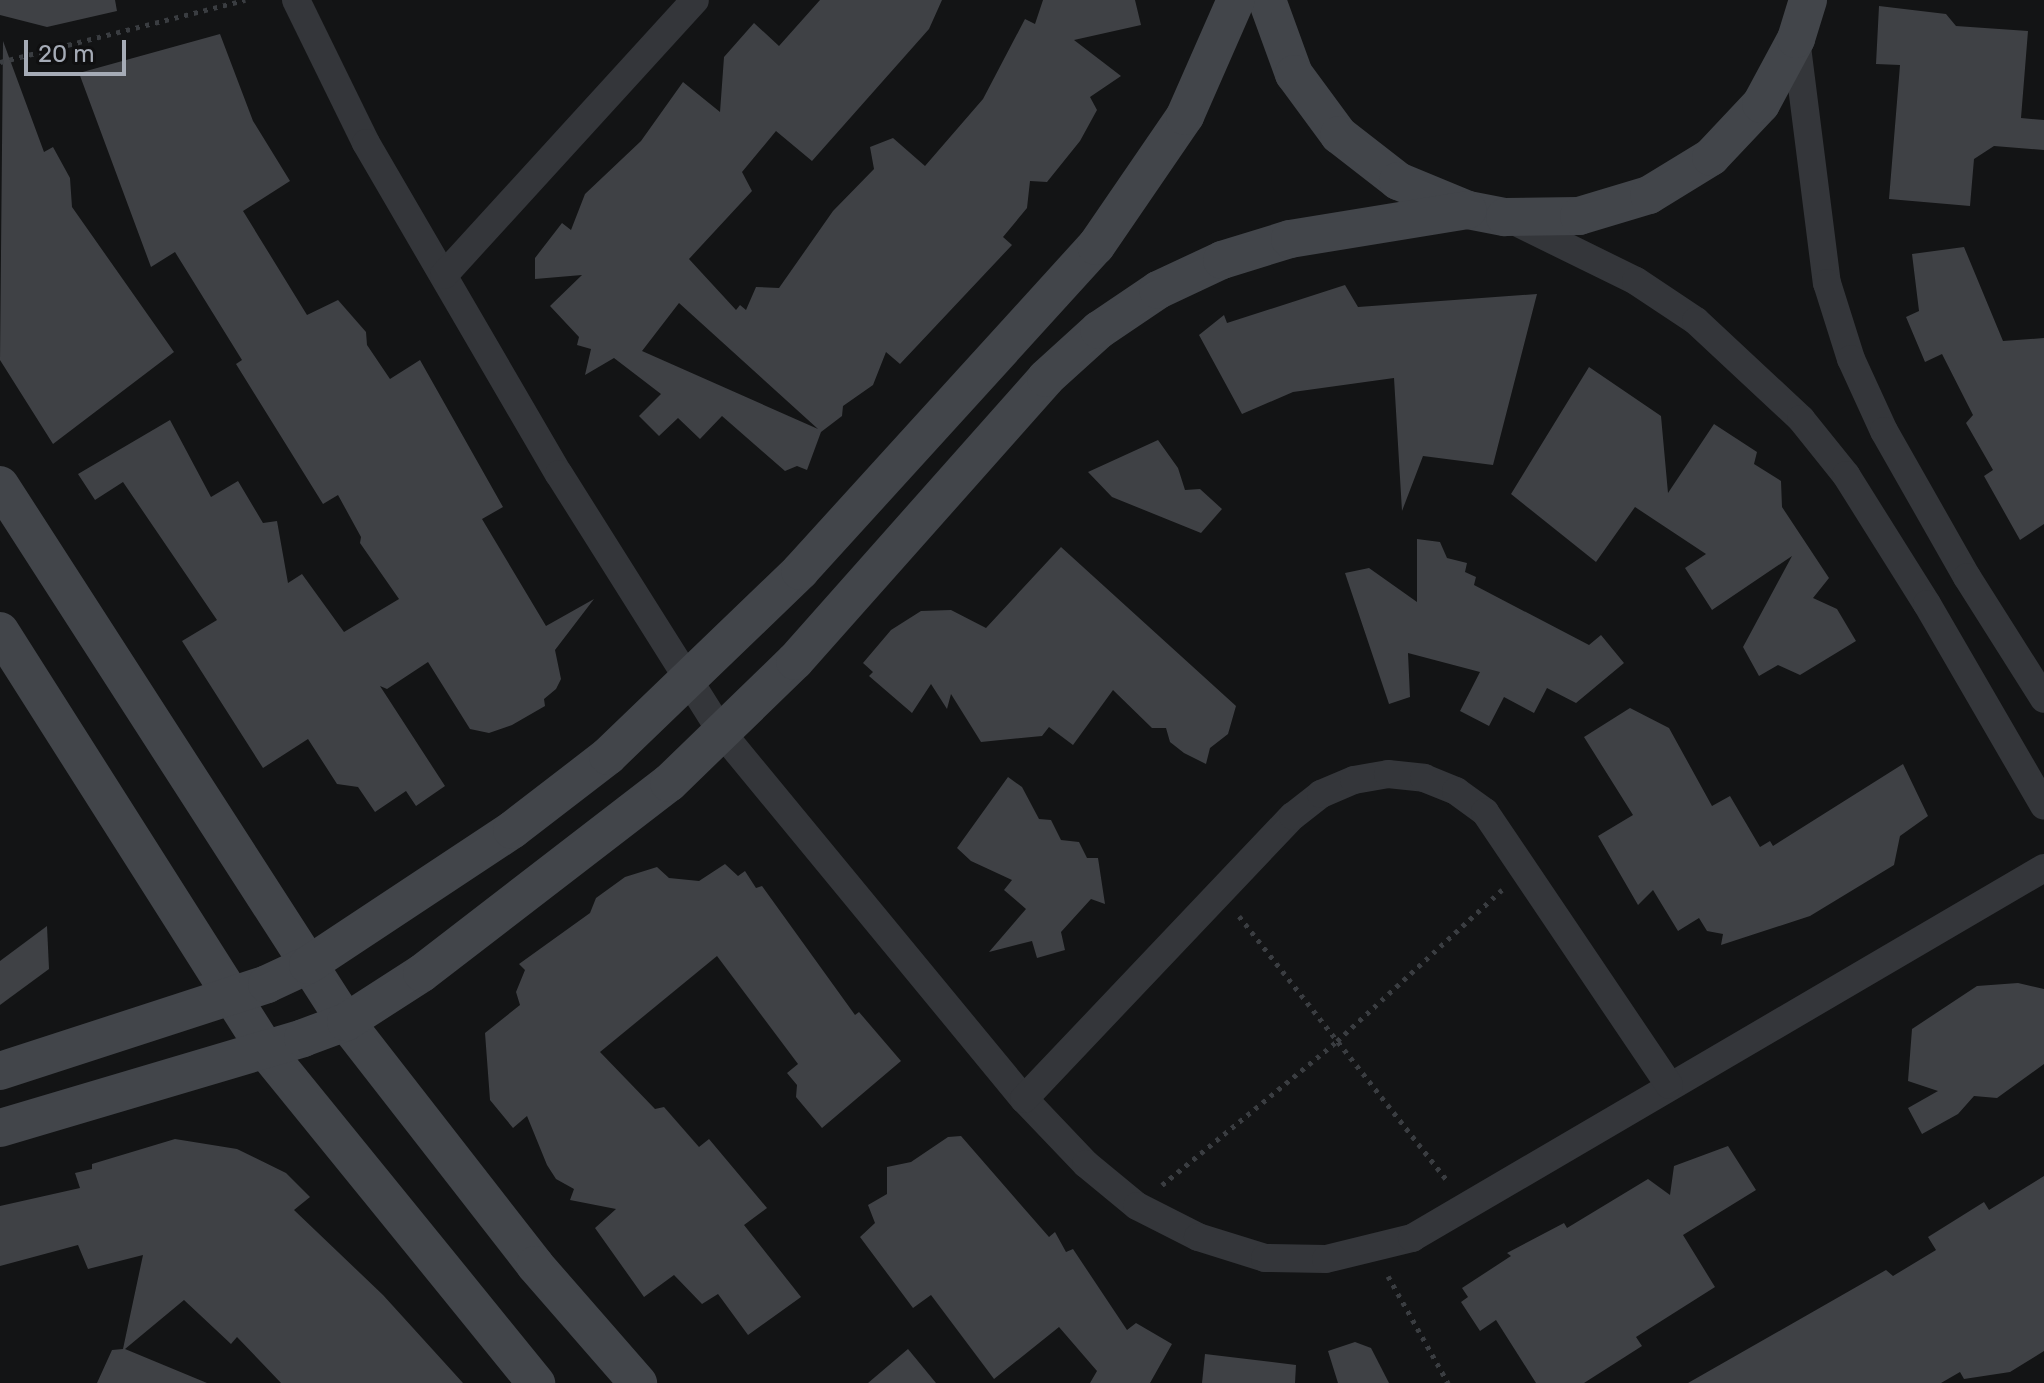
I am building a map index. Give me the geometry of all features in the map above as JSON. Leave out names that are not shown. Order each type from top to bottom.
[{"type":"street","points":[[296,0],[366,143],[559,474],[687,682],[722,733],[1024,1099],[1086,1164],[1137,1206],[1198,1237],[1265,1258],[1326,1259],[1374,1251],[1469,1209],[1669,1085],[2044,868]]},
{"type":"street","points":[[444,275],[695,0]]},
{"type":"street","points":[[0,1071],[231,996],[308,965],[512,830],[608,756],[800,571],[1096,246],[1185,116],[1236,0]]},
{"type":"street","points":[[1267,0],[1294,74],[1339,135],[1398,181],[1468,210],[1505,217],[1579,216],[1649,195],[1711,157],[1761,104],[1796,39],[1808,0]]},
{"type":"street","points":[[1796,39],[1827,283],[1851,359],[1884,431],[1960,564],[2044,699]]},
{"type":"street","points":[[0,1128],[267,1052],[346,1022],[523,898],[669,783],[722,733],[795,661],[1046,378],[1099,330],[1158,290],[1222,260],[1290,239],[1468,210]]},
{"type":"street","points":[[1505,217],[1636,281],[1696,321],[1801,419],[1846,475],[1927,604],[2044,806]]},
{"type":"street","points":[[0,485],[346,1022],[535,1265],[638,1383]]},
{"type":"street","points":[[0,631],[267,1052],[536,1383]]},
{"type":"street","points":[[1024,1099],[1321,794],[1354,780],[1388,774],[1424,778],[1456,791],[1485,812],[1527,868],[1669,1085]]},
{"type":"path","points":[[0,62],[245,0]]},
{"type":"path","points":[[1137,1206],[1337,1041],[1527,868]]},
{"type":"path","points":[[1221,894],[1469,1209]]},
{"type":"path","points":[[1374,1251],[1448,1383]]},
{"type":"building","points":[[0,0],[115,0],[117,11],[47,27],[0,15]]},
{"type":"building","points":[[820,0],[942,0],[929,29],[812,161],[776,131],[742,172],[752,191],[689,259],[736,310],[740,305],[746,310],[756,287],[779,288],[833,211],[874,169],[870,147],[893,138],[925,166],[983,99],[1025,19],[1035,24],[1043,0],[1135,0],[1141,25],[1074,40],[1121,76],[1090,97],[1097,110],[1080,141],[1047,182],[1030,181],[1027,208],[1003,237],[1012,245],[900,364],[886,352],[873,385],[843,406],[842,416],[821,432],[807,470],[797,466],[785,471],[722,416],[700,439],[678,418],[659,436],[639,416],[661,394],[614,358],[585,375],[591,349],[577,345],[579,337],[550,306],[582,275],[535,279],[535,258],[562,223],[571,230],[585,194],[641,141],[683,82],[720,112],[724,57],[754,23],[779,46]],"holes":[[[679,303],[818,429],[642,351]]]},
{"type":"building","points":[[1879,6],[1946,14],[1956,26],[2028,31],[2021,118],[2044,120],[2044,150],[1994,146],[1974,159],[1970,206],[1889,199],[1900,65],[1876,64]]},
{"type":"building","points":[[220,34],[253,121],[290,181],[243,211],[307,315],[338,300],[366,332],[367,345],[390,379],[420,360],[503,507],[482,519],[546,626],[594,599],[555,650],[561,679],[556,689],[544,699],[545,706],[512,725],[489,733],[470,729],[428,662],[387,689],[380,686],[445,786],[416,806],[406,791],[375,812],[358,787],[337,784],[308,739],[263,768],[182,641],[217,620],[123,482],[95,500],[78,474],[170,420],[211,497],[238,481],[263,523],[277,521],[288,583],[302,574],[344,632],[399,599],[360,543],[361,537],[338,495],[323,504],[236,364],[242,360],[175,252],[151,267],[79,73]]},
{"type":"building","points":[[3,41],[44,152],[53,147],[70,178],[72,207],[174,352],[53,444],[0,360]]},
{"type":"building","points":[[1964,247],[2003,341],[2044,338],[2044,524],[2020,540],[1984,476],[1993,470],[1966,423],[1973,415],[1942,354],[1925,362],[1906,317],[1919,311],[1912,254]]},
{"type":"building","points":[[1345,285],[1358,307],[1537,294],[1493,465],[1423,456],[1402,511],[1394,378],[1293,392],[1242,414],[1199,335],[1224,315],[1227,323]]},
{"type":"building","points":[[1589,367],[1661,416],[1668,493],[1714,424],[1757,452],[1754,464],[1781,481],[1782,507],[1829,578],[1813,598],[1837,609],[1856,641],[1800,675],[1778,665],[1759,676],[1743,647],[1792,556],[1712,610],[1685,568],[1706,554],[1635,507],[1596,562],[1511,494]]},
{"type":"building","points":[[1158,440],[1178,468],[1185,490],[1200,489],[1222,509],[1201,533],[1112,497],[1088,472]]},
{"type":"building","points":[[1417,539],[1440,542],[1447,558],[1467,563],[1465,572],[1476,577],[1474,585],[1589,645],[1601,635],[1624,663],[1576,703],[1547,688],[1534,713],[1504,697],[1489,726],[1460,711],[1480,672],[1408,653],[1410,697],[1389,704],[1345,573],[1369,568],[1417,602]]},
{"type":"building","points":[[1061,547],[1236,706],[1228,734],[1210,748],[1206,764],[1170,742],[1166,728],[1152,728],[1113,690],[1073,745],[1049,727],[1042,736],[981,742],[951,694],[947,709],[931,684],[912,713],[869,676],[873,672],[863,663],[891,630],[921,611],[951,610],[986,628]]},
{"type":"building","points":[[1630,708],[1669,728],[1712,806],[1730,796],[1760,847],[1770,841],[1773,846],[1903,764],[1928,816],[1900,836],[1894,865],[1810,916],[1721,945],[1723,934],[1707,931],[1699,918],[1678,931],[1653,890],[1638,905],[1598,836],[1633,815],[1584,737]]},
{"type":"building","points":[[1008,777],[1022,787],[1039,819],[1051,820],[1061,840],[1079,842],[1087,858],[1098,858],[1105,904],[1091,899],[1061,932],[1065,950],[1037,958],[1032,941],[989,952],[1026,909],[1004,890],[1012,880],[971,861],[957,848]]},
{"type":"building","points":[[725,864],[738,876],[745,871],[756,888],[762,886],[855,1015],[859,1012],[901,1061],[822,1128],[796,1097],[797,1085],[787,1073],[798,1064],[717,956],[600,1052],[655,1109],[664,1107],[699,1147],[709,1139],[767,1208],[744,1225],[801,1297],[748,1335],[718,1294],[702,1304],[674,1275],[644,1297],[595,1228],[616,1209],[570,1200],[574,1189],[556,1179],[527,1116],[513,1128],[490,1100],[485,1033],[520,1005],[516,992],[525,970],[519,964],[590,913],[596,898],[625,877],[657,867],[669,878],[699,881]]},
{"type":"building","points":[[47,926],[49,969],[0,1005],[0,961]]},
{"type":"building","points":[[2018,983],[2044,989],[2044,1064],[1997,1098],[1974,1096],[1958,1114],[1922,1134],[1908,1108],[1938,1091],[1908,1081],[1912,1029],[1977,986]]},
{"type":"building","points":[[961,1136],[1049,1237],[1055,1232],[1066,1252],[1073,1249],[1127,1330],[1136,1323],[1172,1344],[1150,1383],[1090,1383],[1097,1371],[1059,1327],[994,1379],[931,1295],[913,1308],[860,1237],[875,1223],[868,1205],[887,1194],[887,1167],[911,1162],[948,1137]]},
{"type":"building","points":[[175,1139],[237,1149],[286,1173],[310,1197],[294,1210],[383,1295],[463,1383],[281,1383],[237,1337],[231,1344],[184,1300],[125,1349],[207,1383],[97,1383],[112,1350],[123,1349],[143,1255],[88,1269],[78,1245],[0,1266],[0,1206],[80,1188],[75,1173],[92,1169],[92,1164]]},
{"type":"building","points":[[1728,1146],[1756,1190],[1683,1235],[1715,1287],[1636,1337],[1642,1346],[1584,1383],[1536,1383],[1496,1320],[1480,1331],[1461,1302],[1468,1297],[1462,1288],[1511,1256],[1507,1253],[1564,1223],[1567,1228],[1648,1179],[1670,1195],[1674,1166]]},
{"type":"building","points":[[2044,1176],[2044,1351],[2010,1372],[1964,1379],[1960,1372],[1941,1383],[1688,1383],[1886,1270],[1893,1276],[1936,1250],[1928,1237],[1984,1202],[1989,1210]]},
{"type":"building","points":[[1355,1342],[1371,1348],[1389,1383],[1338,1383],[1328,1351]]},
{"type":"building","points":[[908,1349],[936,1383],[868,1383]]},
{"type":"building","points":[[1205,1354],[1296,1365],[1295,1383],[1202,1383]]}]
